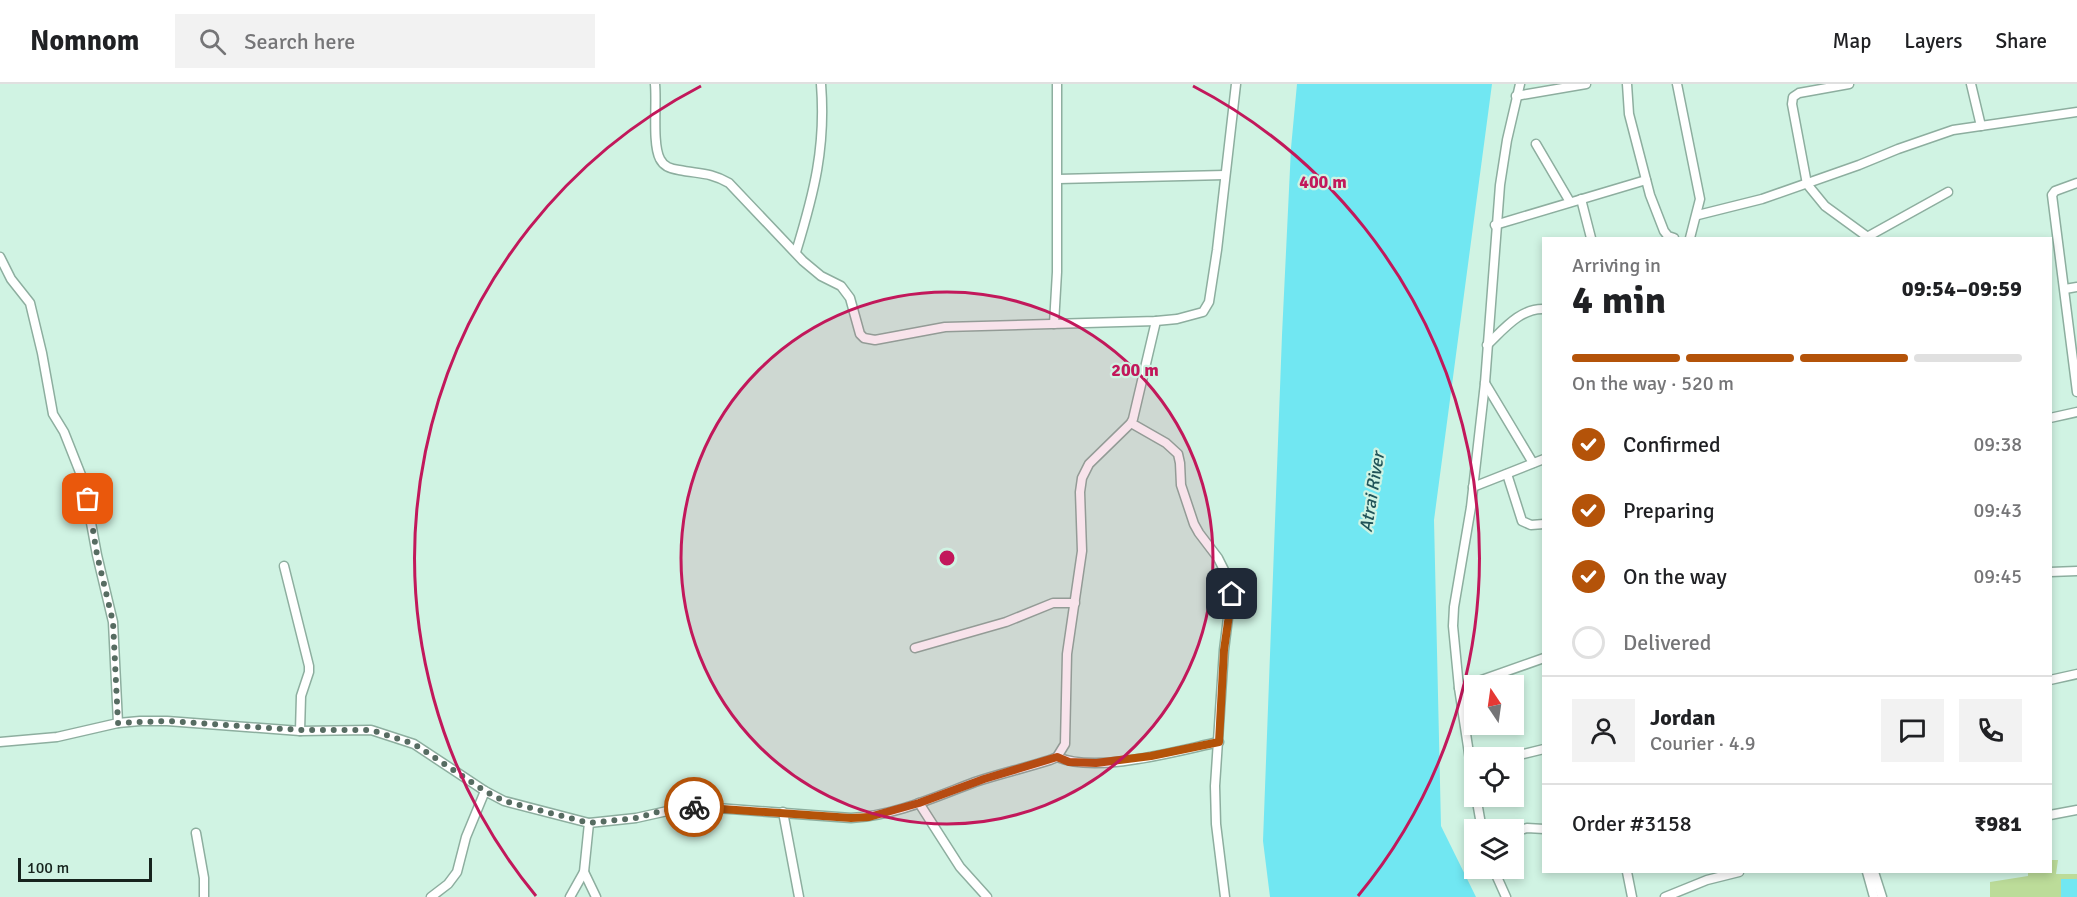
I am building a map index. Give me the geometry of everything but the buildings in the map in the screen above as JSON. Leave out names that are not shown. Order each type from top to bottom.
[{"type":"street","points":[[655,84],[658,152],[663,165],[682,171],[706,173],[729,183],[821,276],[841,286],[850,298],[860,334],[870,339],[945,327],[1156,321],[1198,314],[1206,309],[1217,250],[1236,84]]},
{"type":"street","points":[[796,252],[812,200],[820,161],[823,110],[821,84]]},
{"type":"street","points":[[1054,324],[1058,179],[1057,84]]},
{"type":"street","points":[[1470,747],[1454,637],[1454,607],[1473,487],[1485,383],[1501,173],[1520,84]]},
{"type":"street","points":[[1516,96],[1586,84]]},
{"type":"street","points":[[1627,84],[1629,114],[1646,180],[1659,221],[1671,237]]},
{"type":"street","points":[[1677,84],[1700,199],[1698,215],[1690,237]]},
{"type":"street","points":[[1849,84],[1799,93],[1793,97],[1792,104],[1807,184],[1825,206],[1867,237]]},
{"type":"street","points":[[1971,84],[1981,126]]},
{"type":"street","points":[[1698,215],[1762,200],[1953,130],[2077,112]]},
{"type":"street","points":[[1536,144],[1570,202]]},
{"type":"street","points":[[1058,179],[1225,175]]},
{"type":"street","points":[[1496,225],[1646,180]]},
{"type":"street","points":[[2077,183],[2055,191],[2052,195],[2077,392]]},
{"type":"street","points":[[1870,237],[1948,192]]},
{"type":"street","points":[[1581,199],[1591,237]]},
{"type":"street","points":[[0,257],[10,279],[30,303],[53,414],[64,432],[83,480],[97,555],[113,622],[118,723]]},
{"type":"street","points":[[2065,289],[2077,287]]},
{"type":"street","points":[[1488,345],[1522,314],[1530,310],[1542,309]]},
{"type":"street","points":[[1057,757],[1065,744],[1067,654],[1082,551],[1080,492],[1083,478],[1089,464],[1131,423],[1142,389],[1148,350],[1156,321]]},
{"type":"street","points":[[1485,383],[1533,463]]},
{"type":"street","points":[[2052,418],[2077,412]]},
{"type":"street","points":[[1131,423],[1166,443],[1178,454],[1181,485],[1196,529],[1218,558],[1230,582],[1232,594],[1224,650],[1215,786],[1216,824],[1225,897]]},
{"type":"street","points":[[1473,487],[1542,460]]},
{"type":"street","points":[[1507,474],[1522,521],[1532,525],[1542,525]]},
{"type":"street","points":[[284,566],[309,666],[301,696],[300,730]]},
{"type":"street","points":[[2052,572],[2077,571]]},
{"type":"street","points":[[915,648],[1006,622],[1053,603],[1075,603]]},
{"type":"street","points":[[1460,688],[1542,659]]},
{"type":"street","points":[[2052,680],[2077,674]]},
{"type":"street","points":[[0,742],[57,737],[118,723],[167,721],[300,730],[358,729],[384,733],[414,744],[504,801],[589,823],[636,818],[690,806],[851,818],[869,817],[919,803],[984,779],[1057,757],[1069,762],[1096,763],[1151,756],[1219,742]]},
{"type":"street","points":[[1524,754],[1542,749]]},
{"type":"street","points":[[431,897],[448,884],[457,872],[466,837],[485,791]]},
{"type":"street","points":[[919,803],[960,867],[987,897]]},
{"type":"street","points":[[2052,815],[2077,810]]},
{"type":"street","points":[[783,812],[798,897]]},
{"type":"street","points":[[570,897],[584,872],[589,823]]},
{"type":"street","points":[[1524,829],[1542,829]]},
{"type":"street","points":[[196,833],[204,878],[204,897]]},
{"type":"street","points":[[584,872],[596,897]]},
{"type":"street","points":[[1627,873],[1632,897]]},
{"type":"street","points":[[1665,897],[1707,880],[1735,873]]},
{"type":"street","points":[[1867,873],[1874,897]]},
{"type":"street","points":[[1874,873],[1882,897]]},
{"type":"street","points":[[1498,879],[1506,897]]},
{"type":"green space","points":[[2052,860],[2058,860],[2056,874],[2077,874],[2077,897],[1990,897],[1990,882],[2028,876],[2028,873],[2052,873]]},
{"type":"water","name":"Atrai River","points":[[1297,84],[1492,84],[1434,520],[1441,826],[1464,873],[1464,879],[1467,879],[1476,897],[1270,897],[1263,841],[1291,148]]},
{"type":"water","points":[[2061,879],[2077,879],[2077,897],[2061,897]]},
{"type":"way so far","points":[[88,499],[97,555],[113,622],[118,723],[167,721],[300,730],[371,730],[414,744],[504,801],[589,823],[636,818],[661,811],[694,807]]},
{"type":"route","points":[[694,807],[851,818],[869,817],[919,803],[984,779],[1057,757],[1069,762],[1096,763],[1151,756],[1219,742],[1224,650],[1232,594]]}]
